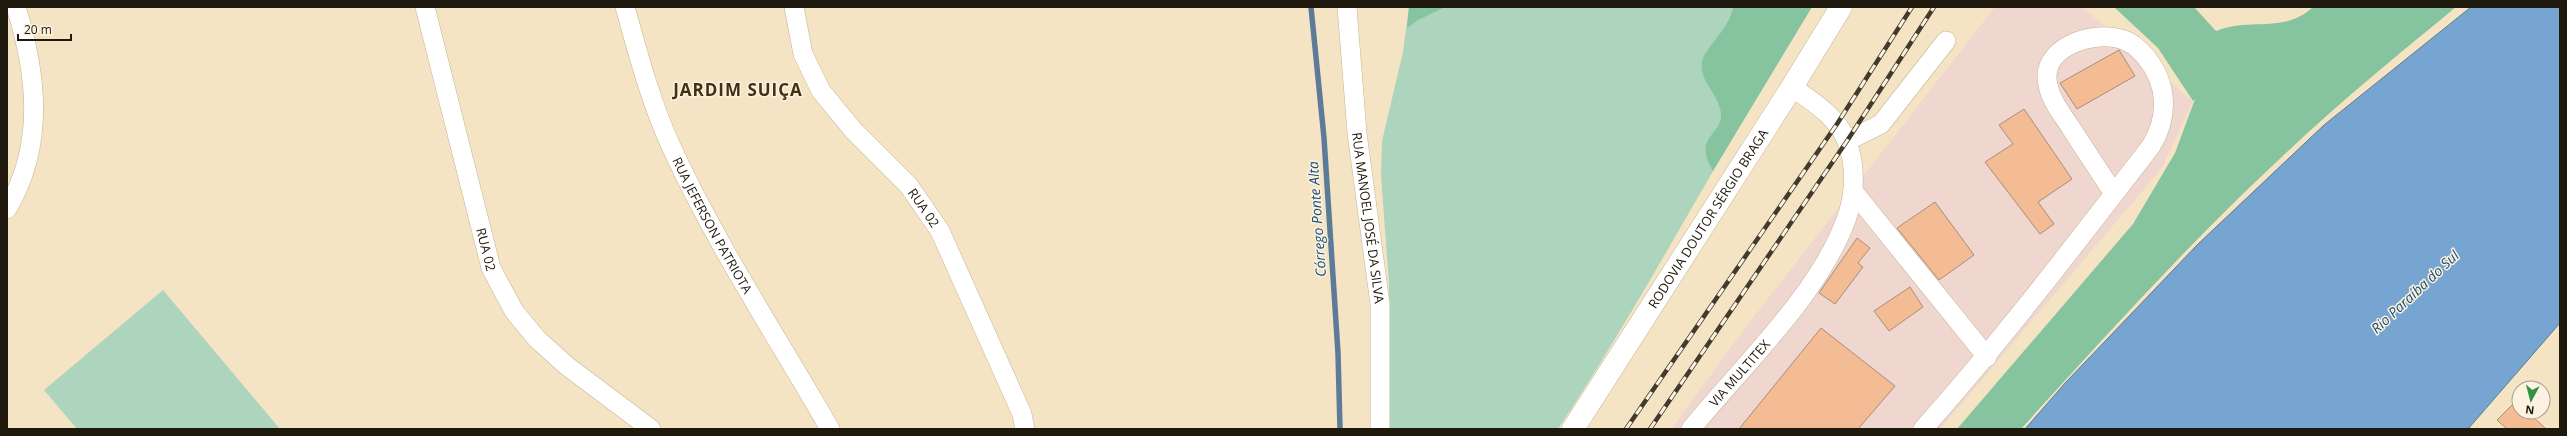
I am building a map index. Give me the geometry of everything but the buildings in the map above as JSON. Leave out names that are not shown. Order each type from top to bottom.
[{"type":"main road","name":"RODOVIA DOUTOR SÉRGIO BRAGA","points":[[1573,429],[1792,87],[1841,7]]},
{"type":"street","points":[[7,209],[25,171],[33,133],[35,114],[32,71],[16,7]]},
{"type":"street","name":"RUA 02","points":[[425,7],[491,268],[514,311],[537,339],[567,366],[651,429]]},
{"type":"street","name":"RUA JEFERSON PATRIOTA","points":[[625,7],[651,96],[670,144],[693,191],[830,429]]},
{"type":"street","name":"RUA 02","points":[[794,7],[803,54],[821,91],[854,131],[909,186],[940,231],[1022,414],[1025,429]]},
{"type":"street","name":"RUA MANOEL JOSÉ DA SILVA","points":[[1347,7],[1356,133],[1380,304],[1380,429]]},
{"type":"street","points":[[1923,429],[1987,357],[2114,194],[2156,138],[2164,114],[2163,92],[2155,69],[2138,48],[2122,39],[2097,37],[2077,43],[2053,57],[2047,70],[2047,84],[2054,102],[2114,194]]},
{"type":"street","points":[[1847,141],[1881,124],[1946,41]]},
{"type":"street","name":"VIA MULTITEX","points":[[1692,429],[1786,316],[1826,260],[1843,228],[1853,191],[1853,170],[1847,141],[1837,124],[1792,87]]},
{"type":"street","points":[[1853,191],[1987,357]]},
{"type":"shaded area","points":[[1995,7],[2082,7],[2193,101],[2162,168],[1940,429],[1671,429],[1749,323]]},
{"type":"green space","points":[[1409,7],[1812,7],[1779,59],[1624,325],[1558,429],[1390,429],[1389,283],[1381,176],[1382,141],[1403,52]]},
{"type":"green space","points":[[1409,7],[1445,7],[1418,20],[1407,28]]},
{"type":"green space","points":[[1733,7],[1812,7],[1713,171],[1707,159],[1706,150],[1707,143],[1718,127],[1721,113],[1717,100],[1703,75],[1702,62],[1707,51],[1727,23]]},
{"type":"green space","points":[[2114,7],[2194,7],[2216,31],[2241,25],[2278,23],[2291,20],[2302,15],[2313,7],[2456,7],[2349,96],[2252,185],[2184,253],[2021,429],[1957,429],[2133,224],[2175,153],[2195,99],[2193,101],[2158,48]]},
{"type":"green space","points":[[163,290],[280,429],[77,429],[44,390]]},
{"type":"water","name":"Rio Paraíba do Sul","points":[[2471,7],[2560,7],[2560,323],[2468,429],[2025,429],[2066,382],[2197,245],[2324,125]]},
{"type":"waterway","name":"Córrego Ponte Alta","points":[[1311,7],[1324,138],[1338,353],[1340,429]]},
{"type":"railway","points":[[1626,429],[1837,124],[1912,7]]},
{"type":"railway","points":[[1650,429],[1847,141],[1934,7]]},
{"type":"district","name":"JARDIM SUIÇA","points":[[738,90]]}]
